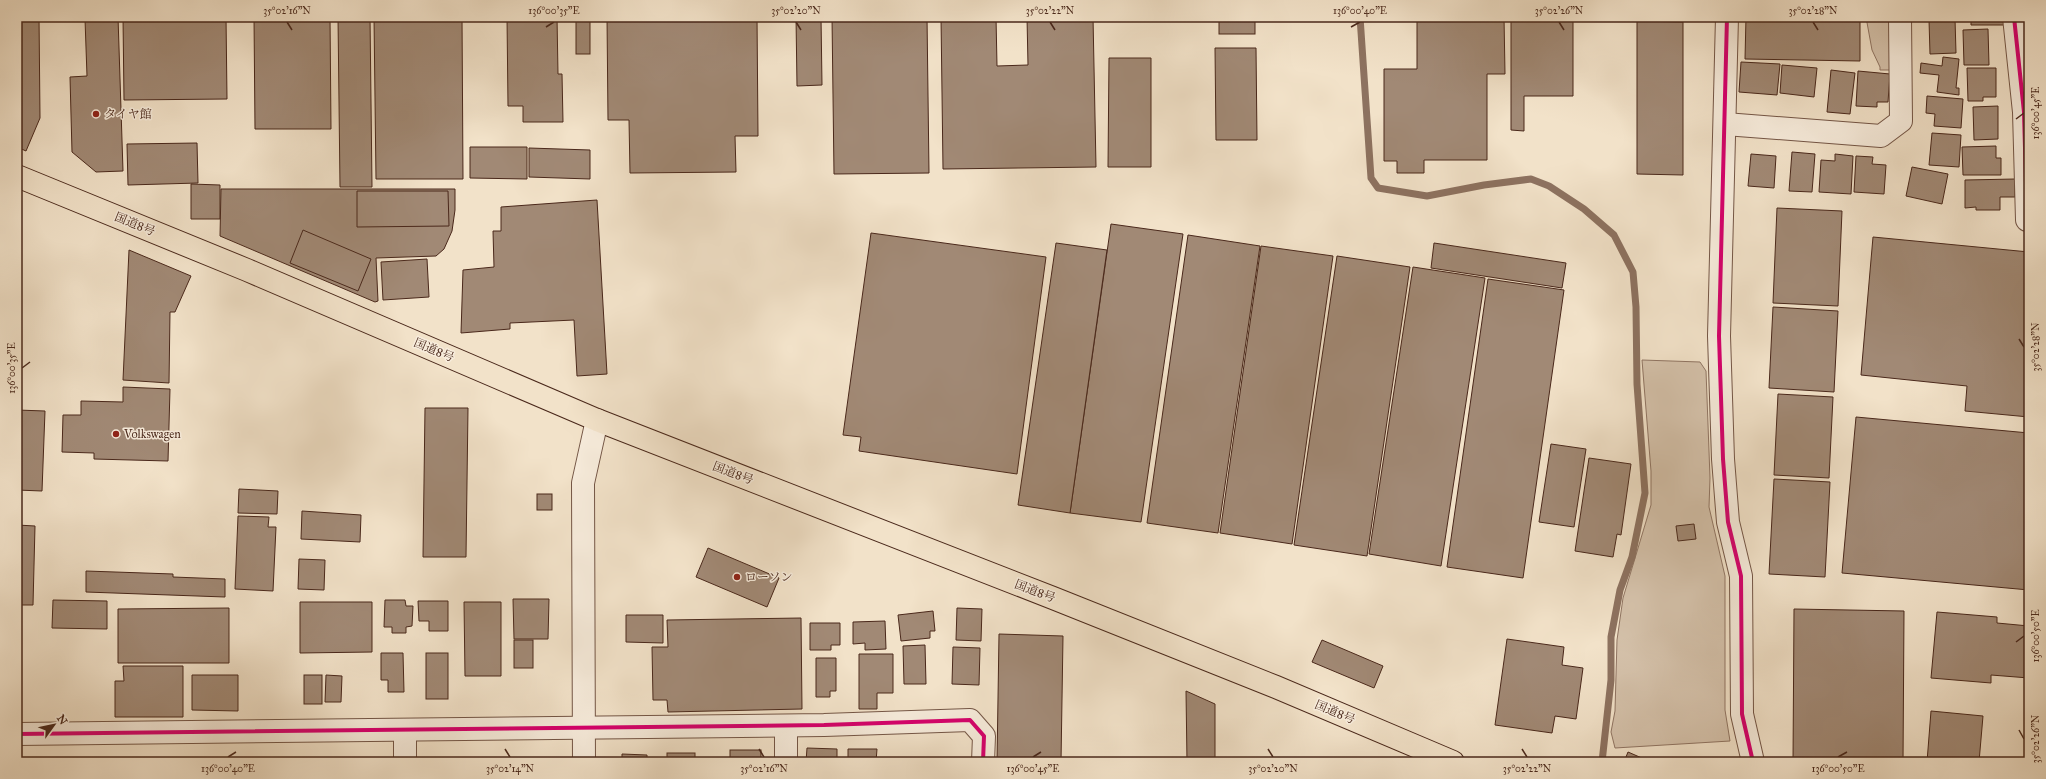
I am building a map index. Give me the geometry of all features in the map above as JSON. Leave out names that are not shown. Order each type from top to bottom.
[{"type":"highway","name":"国道8号","points":[[17,176],[247,270],[597,420],[1076,607],[1276,687],[1453,762]]},
{"type":"street","points":[[1727,17],[1719,336],[1728,522],[1741,576],[1742,714],[1752,762]]},
{"type":"street","points":[[1725,124],[1881,136],[1901,120],[1900,17]]},
{"type":"street","points":[[2014,17],[2024,112],[2027,220]]},
{"type":"street","points":[[584,762],[583,483],[597,420]]},
{"type":"street","points":[[17,734],[786,726],[970,720],[984,736],[983,762]]},
{"type":"street","points":[[786,726],[786,762]]},
{"type":"street","points":[[404,762],[405,731]]},
{"type":"shaded area","points":[[1866,17],[1890,17],[1891,70],[1880,70],[1872,50]]},
{"type":"shaded area","points":[[1642,360],[1700,362],[1706,371],[1710,478],[1709,507],[1725,576],[1725,710],[1730,741],[1615,748],[1611,732],[1615,711],[1617,640],[1623,598],[1651,505],[1651,471]]},
{"type":"building","points":[[17,17],[39,17],[40,118],[26,151],[17,147]]},
{"type":"building","name":"タイヤ館","points":[[89,17],[118,17],[123,171],[96,172],[72,152],[70,77],[87,76],[85,19]]},
{"type":"building","points":[[123,17],[226,17],[227,99],[124,100]]},
{"type":"building","points":[[254,17],[330,17],[331,129],[255,129]]},
{"type":"building","points":[[338,17],[370,17],[372,187],[340,187]]},
{"type":"building","points":[[374,17],[462,17],[463,179],[376,179]]},
{"type":"building","points":[[507,17],[557,17],[558,74],[562,74],[563,122],[523,122],[523,106],[508,106]]},
{"type":"building","points":[[576,17],[590,17],[590,54],[576,54]]},
{"type":"building","points":[[607,17],[757,17],[758,136],[735,136],[736,172],[630,173],[629,120],[608,120]]},
{"type":"building","points":[[796,17],[821,17],[822,85],[797,86]]},
{"type":"building","points":[[832,17],[927,17],[929,173],[834,174]]},
{"type":"building","points":[[941,17],[996,17],[997,66],[1028,65],[1027,17],[1093,17],[1096,167],[943,169]]},
{"type":"building","points":[[1219,17],[1255,17],[1255,34],[1219,34]]},
{"type":"building","points":[[1417,17],[1504,17],[1505,74],[1487,74],[1487,160],[1424,160],[1424,173],[1397,173],[1397,161],[1384,161],[1384,69],[1417,69]]},
{"type":"building","points":[[1545,17],[1573,17],[1573,96],[1524,96],[1524,131],[1511,130],[1511,18],[1545,19]]},
{"type":"building","points":[[1746,17],[1860,17],[1860,61],[1745,59]]},
{"type":"building","points":[[1971,17],[2003,17],[2004,25],[1971,25]]},
{"type":"building","points":[[1955,19],[1956,53],[1930,54],[1929,20]]},
{"type":"building","points":[[1637,21],[1683,22],[1683,175],[1637,174]]},
{"type":"building","points":[[1988,29],[1989,65],[1964,65],[1963,30]]},
{"type":"building","points":[[1215,48],[1256,48],[1257,140],[1216,140]]},
{"type":"building","points":[[1943,57],[1959,59],[1956,88],[1959,88],[1959,95],[1937,92],[1939,75],[1920,73],[1921,63],[1942,66]]},
{"type":"building","points":[[1109,58],[1151,58],[1151,167],[1108,167]]},
{"type":"building","points":[[1741,62],[1780,64],[1777,95],[1739,92]]},
{"type":"building","points":[[1782,65],[1817,68],[1814,97],[1780,93]]},
{"type":"building","points":[[1967,68],[1996,68],[1996,97],[1983,97],[1983,101],[1968,101]]},
{"type":"building","points":[[1831,70],[1855,73],[1850,114],[1827,112]]},
{"type":"building","points":[[1858,71],[1890,74],[1888,102],[1877,102],[1877,107],[1856,106]]},
{"type":"building","points":[[1927,96],[1963,99],[1961,128],[1934,126],[1935,114],[1926,113]]},
{"type":"building","points":[[1998,106],[1998,139],[1974,140],[1973,107]]},
{"type":"building","points":[[1932,133],[1961,135],[1959,167],[1929,165]]},
{"type":"building","points":[[197,143],[198,183],[128,185],[127,144]]},
{"type":"building","points":[[1996,146],[1996,158],[2001,158],[2001,175],[1963,175],[1962,147]]},
{"type":"building","points":[[470,147],[527,147],[527,179],[470,178]]},
{"type":"building","points":[[529,148],[590,150],[590,179],[529,177]]},
{"type":"building","points":[[1792,152],[1815,154],[1812,192],[1789,191]]},
{"type":"building","points":[[1751,154],[1776,156],[1774,188],[1748,186]]},
{"type":"building","points":[[1835,154],[1853,156],[1851,194],[1819,192],[1821,160],[1835,161]]},
{"type":"building","points":[[1856,156],[1873,157],[1872,164],[1886,165],[1884,194],[1854,192]]},
{"type":"building","points":[[1912,167],[1948,174],[1942,204],[1906,196]]},
{"type":"building","points":[[2015,179],[2015,197],[2000,197],[2000,210],[1976,210],[1976,207],[1965,208],[1965,180]]},
{"type":"building","points":[[191,184],[220,185],[220,219],[191,219]]},
{"type":"building","points":[[221,189],[455,189],[455,210],[452,231],[444,249],[436,256],[376,258],[378,301],[375,302],[220,236]]},
{"type":"building","points":[[357,191],[448,191],[449,226],[357,227]]},
{"type":"building","points":[[597,200],[607,374],[577,376],[574,320],[510,323],[510,329],[461,333],[463,270],[494,267],[493,231],[501,231],[501,207]]},
{"type":"building","points":[[1777,208],[1842,211],[1838,306],[1773,303]]},
{"type":"building","points":[[1111,224],[1183,234],[1141,522],[1070,513]]},
{"type":"building","points":[[303,230],[371,259],[358,291],[290,263]]},
{"type":"building","points":[[871,233],[1046,257],[1017,474],[859,451],[861,437],[843,435]]},
{"type":"building","points":[[1188,235],[1260,246],[1218,533],[1147,523]]},
{"type":"building","points":[[1873,237],[2029,252],[2029,417],[1965,411],[1967,386],[1861,375]]},
{"type":"building","points":[[1056,243],[1107,250],[1070,513],[1018,505]]},
{"type":"building","points":[[1434,243],[1566,263],[1562,288],[1431,268]]},
{"type":"building","points":[[1261,246],[1333,256],[1292,544],[1220,533]]},
{"type":"building","points":[[129,250],[191,276],[175,312],[170,312],[169,383],[123,380]]},
{"type":"building","points":[[1337,256],[1410,267],[1367,556],[1294,545]]},
{"type":"building","points":[[427,259],[429,297],[383,300],[381,262]]},
{"type":"building","points":[[1413,267],[1485,278],[1441,566],[1369,554]]},
{"type":"building","points":[[1488,279],[1564,290],[1523,578],[1447,567]]},
{"type":"building","points":[[1773,307],[1838,311],[1834,392],[1769,388]]},
{"type":"building","name":"Volkswagen","points":[[123,387],[170,389],[168,461],[94,459],[94,453],[62,452],[63,415],[81,415],[81,401],[123,402]]},
{"type":"building","points":[[1778,394],[1833,397],[1829,478],[1774,475]]},
{"type":"building","points":[[425,408],[468,408],[466,557],[423,557]]},
{"type":"building","points":[[17,410],[45,411],[42,491],[17,490]]},
{"type":"building","points":[[1856,417],[2029,433],[2029,590],[1842,573]]},
{"type":"building","points":[[1551,444],[1586,449],[1574,527],[1539,522]]},
{"type":"building","points":[[1589,458],[1631,464],[1621,535],[1617,534],[1613,557],[1575,551]]},
{"type":"building","points":[[1774,479],[1830,482],[1825,577],[1769,574]]},
{"type":"building","points":[[239,489],[278,491],[277,514],[238,513]]},
{"type":"building","points":[[537,494],[552,494],[552,510],[537,510]]},
{"type":"building","points":[[302,511],[361,515],[360,542],[301,539]]},
{"type":"building","points":[[238,516],[269,517],[268,527],[276,527],[273,591],[235,589]]},
{"type":"building","points":[[1694,524],[1696,539],[1678,541],[1676,526]]},
{"type":"building","points":[[17,525],[35,526],[33,605],[17,605]]},
{"type":"building","name":"ローソン","points":[[708,548],[779,578],[767,607],[696,577]]},
{"type":"building","points":[[299,559],[325,560],[324,590],[298,589]]},
{"type":"building","points":[[86,571],[173,574],[173,577],[225,579],[225,597],[86,592]]},
{"type":"building","points":[[513,599],[549,599],[548,639],[514,639]]},
{"type":"building","points":[[53,600],[107,601],[107,629],[52,628]]},
{"type":"building","points":[[385,600],[405,600],[406,606],[413,606],[412,626],[406,627],[406,633],[392,633],[392,627],[384,627]]},
{"type":"building","points":[[418,601],[448,601],[448,631],[429,631],[429,621],[419,621]]},
{"type":"building","points":[[300,602],[372,602],[372,652],[300,653]]},
{"type":"building","points":[[464,602],[501,602],[501,676],[465,676]]},
{"type":"building","points":[[229,608],[229,663],[118,663],[118,609]]},
{"type":"building","points":[[957,608],[982,609],[981,641],[956,640]]},
{"type":"building","points":[[1794,609],[1904,611],[1903,762],[1793,762]]},
{"type":"building","points":[[933,611],[935,631],[930,631],[930,638],[901,641],[898,615]]},
{"type":"building","points":[[1937,612],[1997,617],[1997,623],[2029,626],[2029,678],[1991,675],[1991,683],[1931,678]]},
{"type":"building","points":[[626,615],[663,615],[663,643],[626,642]]},
{"type":"building","points":[[801,618],[802,709],[668,712],[667,700],[653,700],[652,647],[668,647],[667,620]]},
{"type":"building","points":[[885,621],[886,649],[865,650],[865,643],[853,644],[853,622]]},
{"type":"building","points":[[810,623],[840,623],[840,645],[831,645],[831,650],[810,650]]},
{"type":"building","points":[[999,634],[1063,636],[1061,762],[997,762]]},
{"type":"building","points":[[1507,639],[1564,647],[1562,665],[1583,668],[1576,719],[1555,716],[1552,733],[1495,725]]},
{"type":"building","points":[[514,640],[533,640],[533,668],[514,668]]},
{"type":"building","points":[[1322,640],[1383,666],[1374,688],[1312,662]]},
{"type":"building","points":[[925,645],[926,684],[904,684],[903,646]]},
{"type":"building","points":[[953,647],[980,648],[979,685],[952,684]]},
{"type":"building","points":[[381,653],[403,653],[404,692],[388,692],[388,680],[381,680]]},
{"type":"building","points":[[426,653],[448,653],[448,699],[426,699]]},
{"type":"building","points":[[859,654],[893,654],[893,693],[877,693],[877,709],[859,709]]},
{"type":"building","points":[[816,658],[836,658],[836,691],[830,691],[830,697],[816,697]]},
{"type":"building","points":[[123,666],[183,666],[183,717],[115,717],[115,681],[124,681]]},
{"type":"building","points":[[192,675],[238,675],[238,711],[192,710]]},
{"type":"building","points":[[304,675],[322,675],[322,704],[304,704]]},
{"type":"building","points":[[326,675],[342,676],[341,702],[325,702]]},
{"type":"building","points":[[1186,691],[1215,704],[1215,762],[1187,762]]},
{"type":"building","points":[[1931,711],[1983,716],[1979,762],[1927,762]]},
{"type":"building","points":[[807,748],[837,749],[837,762],[806,762]]},
{"type":"building","points":[[848,749],[877,749],[876,762],[848,762]]},
{"type":"building","points":[[730,750],[761,750],[761,762],[730,762]]},
{"type":"building","points":[[1628,752],[1651,762],[1624,762]]},
{"type":"building","points":[[667,753],[695,753],[695,762],[667,762]]},
{"type":"building","points":[[622,754],[647,755],[647,762],[622,762]]},
{"type":"building","points":[[497,758],[535,758],[535,762],[497,762]]},
{"type":"building","points":[[298,759],[324,759],[324,762],[298,762]]},
{"type":"waterway","points":[[1360,17],[1371,178],[1378,188],[1427,196],[1484,185],[1531,179],[1549,186],[1584,209],[1614,235],[1633,272],[1636,307],[1637,384],[1645,493],[1632,557],[1620,590],[1611,637],[1611,680],[1602,762]]},
{"type":"cycle path","points":[[1727,17],[1719,336],[1723,459],[1728,522],[1741,576],[1742,714],[1753,762]]},
{"type":"cycle path","points":[[2014,17],[2024,112],[2027,220]]},
{"type":"cycle path","points":[[17,734],[824,725],[970,720],[984,736],[983,762]]},
{"type":"place","name":"タイヤ館","points":[[96,114]]},
{"type":"place","name":"Volkswagen","points":[[116,434]]},
{"type":"place","name":"ローソン","points":[[737,577]]}]
